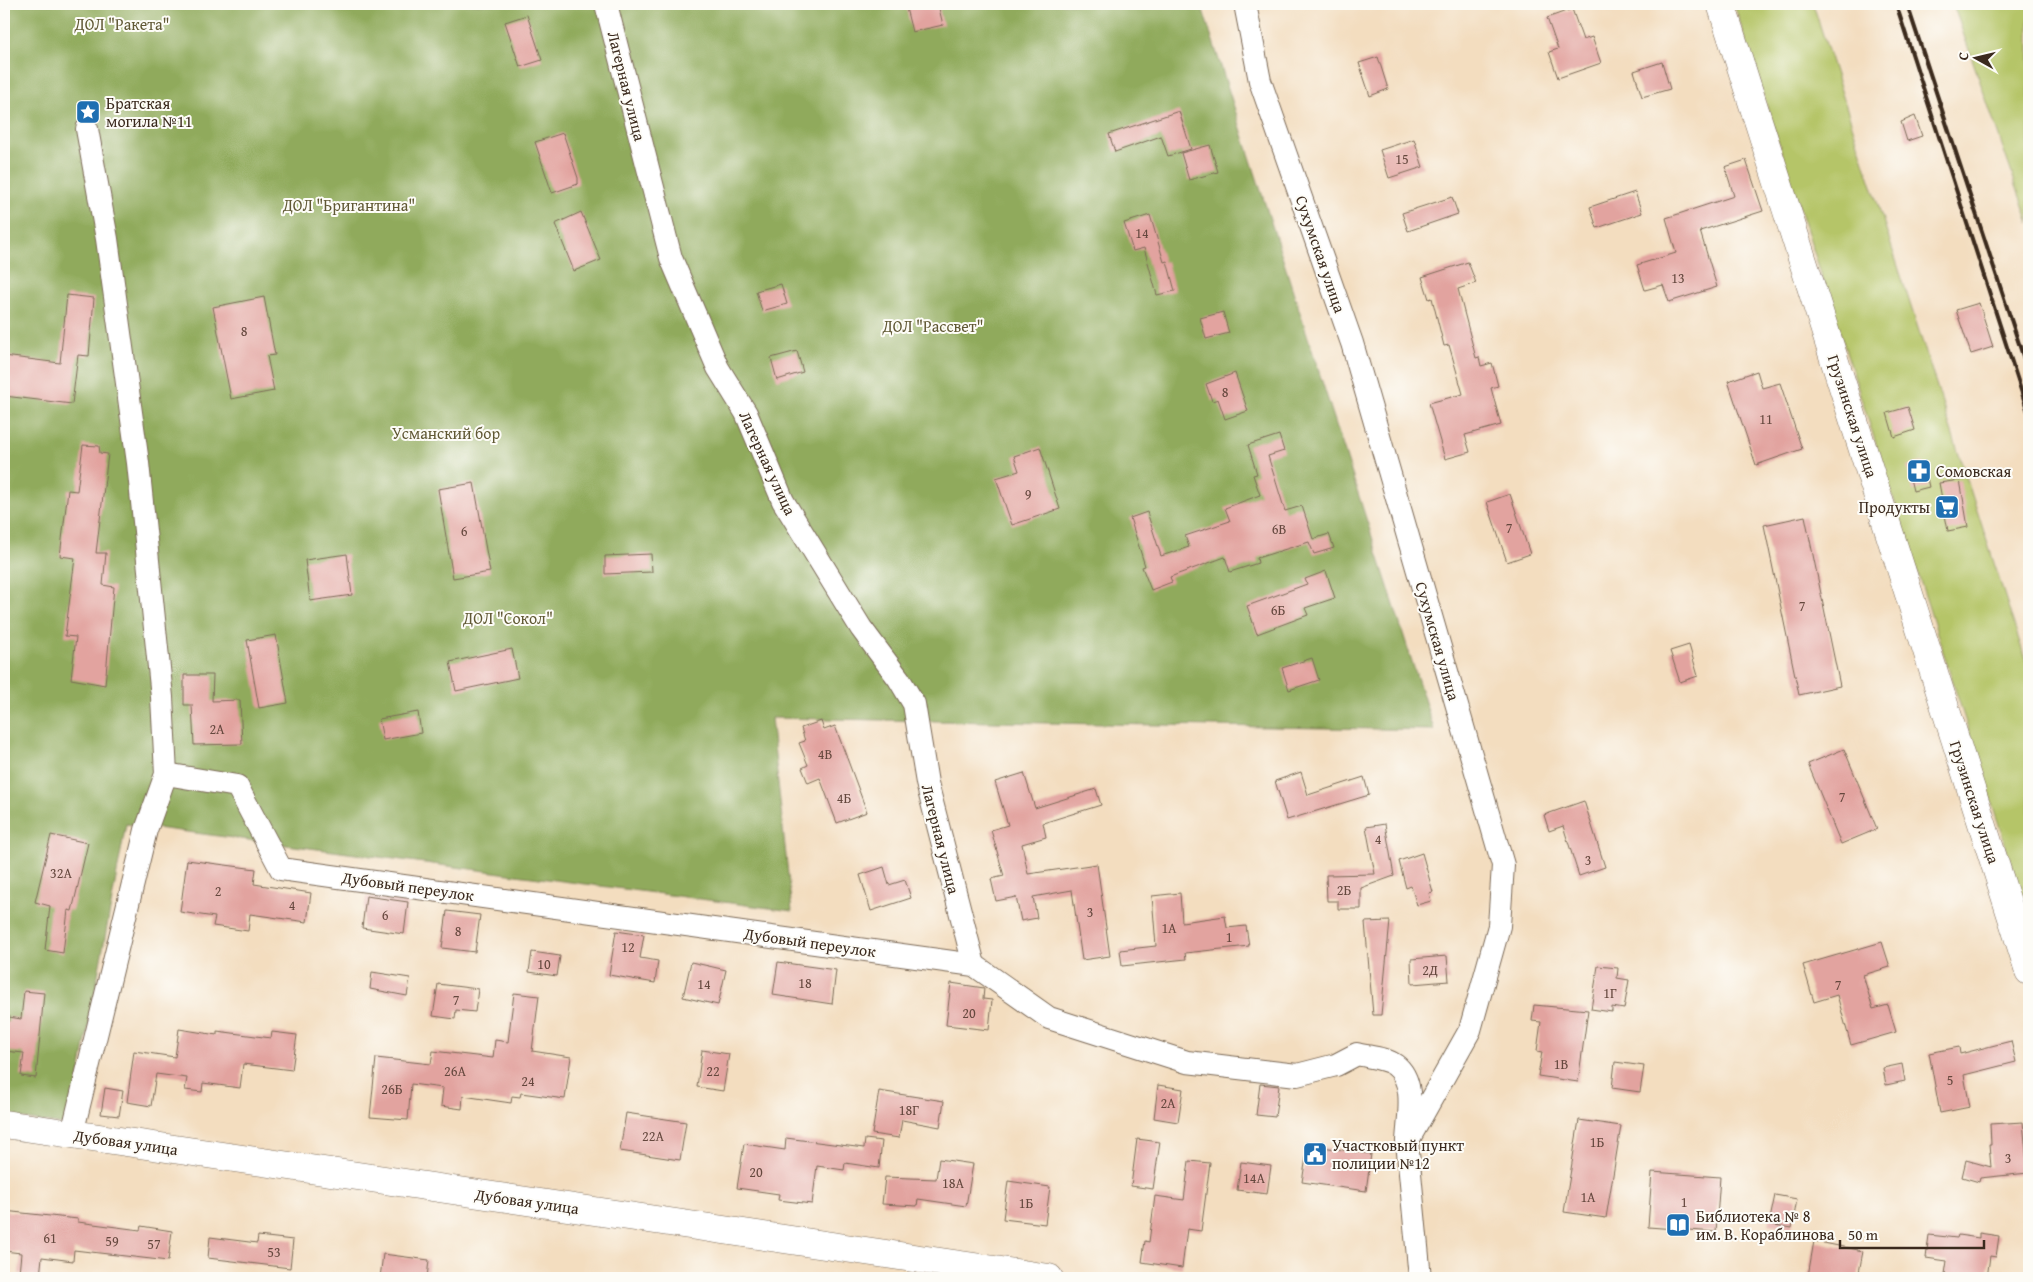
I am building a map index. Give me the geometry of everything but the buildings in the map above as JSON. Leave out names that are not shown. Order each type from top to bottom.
[{"type":"street","name":"Лагерная улица","points":[[606,4],[671,258],[718,368],[746,413],[783,500],[861,628],[899,679],[914,704],[927,784],[974,965]]},
{"type":"street","name":"Сухумская улица","points":[[1245,4],[1260,81],[1352,343],[1503,865],[1500,926],[1470,1030],[1407,1142]]},
{"type":"street","name":"Грузинская улица","points":[[1721,4],[2029,971]]},
{"type":"street","points":[[72,1134],[146,830],[166,774],[162,697],[138,463],[107,239],[87,129]]},
{"type":"street","name":"Дубовый переулок","points":[[166,774],[237,786],[281,868],[974,965],[1049,1018],[1187,1062],[1297,1075],[1336,1065],[1357,1054],[1394,1063],[1405,1074],[1409,1089],[1407,1142]]},
{"type":"street","name":"Дубовая улица","points":[[4,1124],[1049,1278]]},
{"type":"street","points":[[1407,1142],[1420,1278]]},
{"type":"green space","name":"Усманский бор","points":[[4,4],[1201,4],[1434,730],[771,718],[792,911],[126,824],[70,1126],[4,1116]]},
{"type":"green space","points":[[1734,4],[1813,4],[2029,671],[2029,918]]},
{"type":"green space","points":[[1953,4],[2029,4],[2029,223]]},
{"type":"railway","points":[[1896,4],[2029,415]]},
{"type":"railway","points":[[1907,4],[2029,374]]},
{"type":"place","name":"Братская могила №11","points":[[88,112]]},
{"type":"place","name":"Сомовская","points":[[1919,471]]},
{"type":"place","name":"Продукты","points":[[1947,507]]},
{"type":"place","name":"Участковый пункт полиции №12","points":[[1315,1154]]},
{"type":"place","name":"Библиотека № 8 им. В. Кораблинова","points":[[1678,1225]]},
{"type":"park label","name":"ДОЛ \"Ракета\"","points":[[122,24]]},
{"type":"park label","name":"ДОЛ \"Бригантина\"","points":[[349,205]]},
{"type":"park label","name":"ДОЛ \"Рассвет\"","points":[[933,326]]},
{"type":"park label","name":"ДОЛ \"Сокол\"","points":[[508,618]]}]
